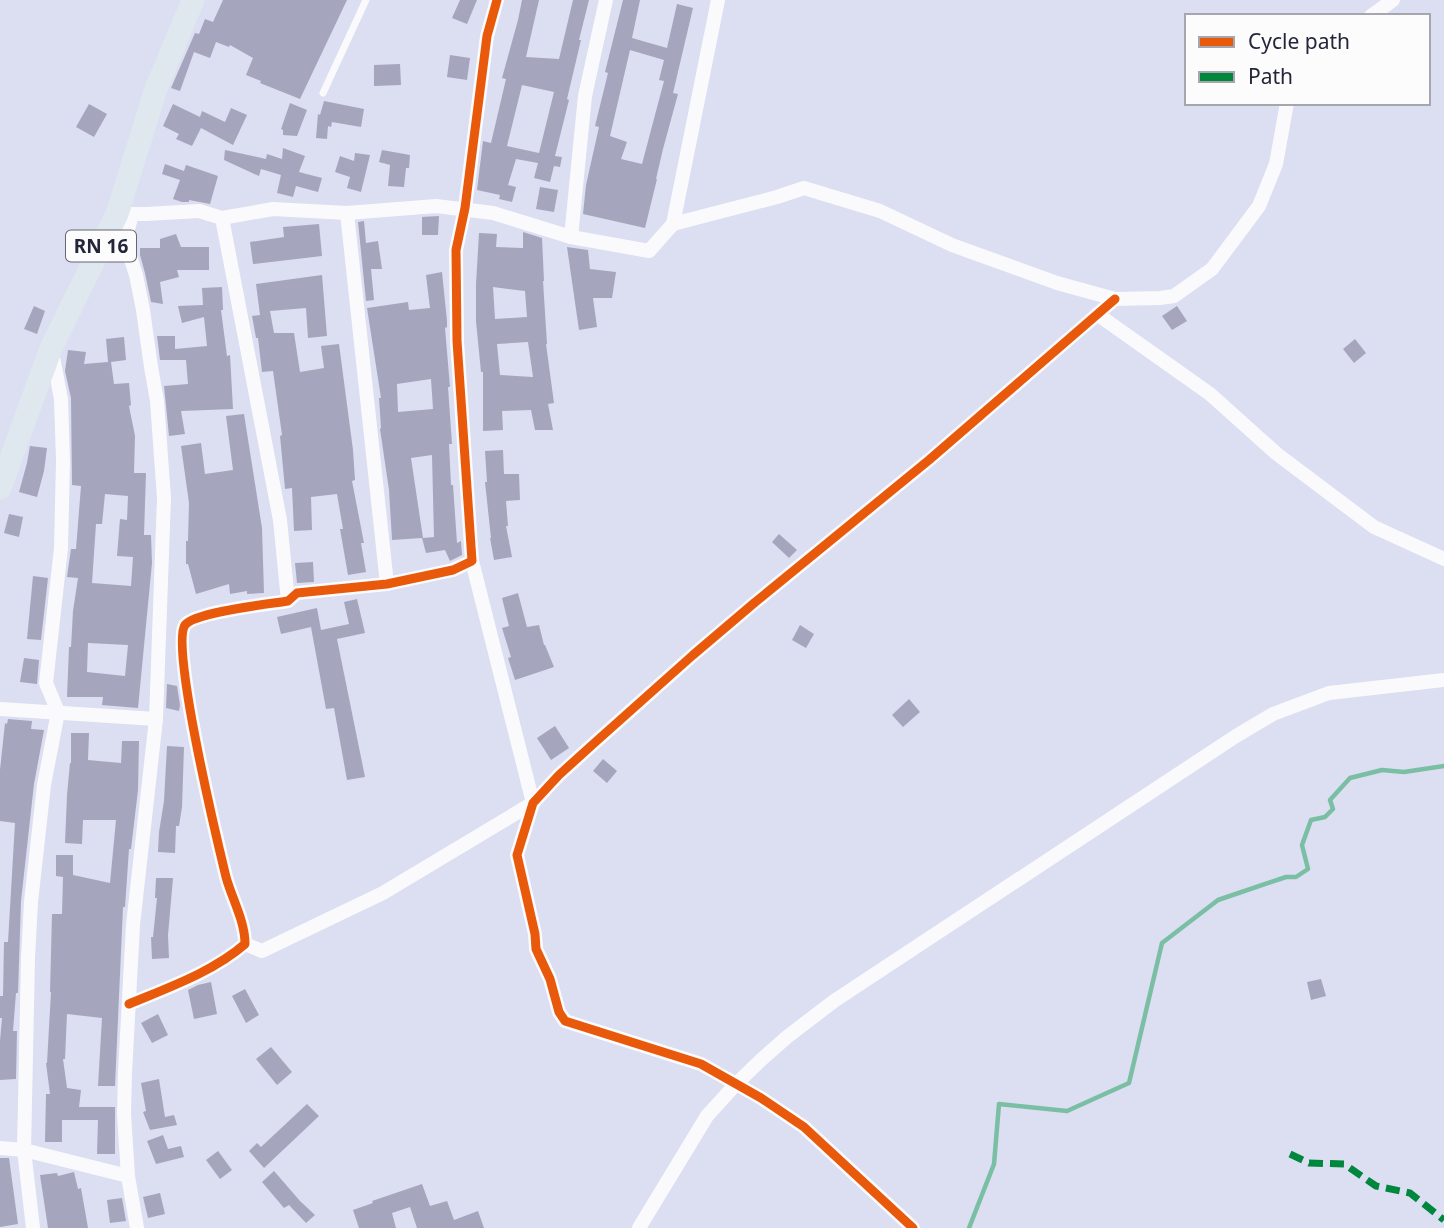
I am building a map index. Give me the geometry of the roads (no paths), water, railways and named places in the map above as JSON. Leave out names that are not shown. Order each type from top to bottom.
[{"type":"main road","name":"RN 16","points":[[0,488],[51,348],[124,214],[156,89],[193,0]]},
{"type":"street","points":[[497,0],[487,36],[465,208],[456,250],[457,341],[472,561],[533,803],[517,855],[536,949],[550,979],[559,1012],[565,1021],[701,1065],[723,1075],[803,1127],[913,1228]]},
{"type":"street","points":[[571,237],[585,96],[606,0]]},
{"type":"street","points":[[137,1228],[128,1176],[124,1114],[133,925],[156,719],[164,498],[157,401],[141,298],[125,241],[124,214],[199,211],[222,218],[273,209],[347,213],[436,206],[465,208],[493,213],[571,237],[649,251],[673,224],[718,0]]},
{"type":"street","points":[[1374,14],[1394,0]]},
{"type":"street","points":[[673,224],[804,188],[880,211],[951,245],[1057,283],[1115,299],[1174,296],[1213,269],[1259,206],[1276,164],[1287,105]]},
{"type":"street","points":[[347,213],[387,584]]},
{"type":"street","points":[[222,218],[280,520],[288,601]]},
{"type":"street","points":[[245,944],[262,951],[383,893],[533,803],[559,775],[733,621],[929,460],[1115,299]]},
{"type":"street","points":[[1097,314],[1210,394],[1277,454],[1374,527],[1444,559]]},
{"type":"street","points":[[33,1228],[24,1150],[28,958],[31,902],[44,785],[58,712],[46,682],[61,548],[63,461],[61,399],[51,348]]},
{"type":"street","points":[[245,944],[245,932],[229,887],[215,834],[185,681],[181,639],[183,626],[190,620],[208,614],[288,601],[297,593],[387,584],[453,570],[472,561]]},
{"type":"street","points":[[639,1228],[707,1116],[735,1085],[788,1037],[834,1001],[1273,714],[1329,693],[1444,680]]},
{"type":"street","points":[[0,709],[156,719]]},
{"type":"street","points":[[129,1004],[215,965],[245,944]]},
{"type":"street","points":[[0,1148],[24,1150],[128,1176]]},
{"type":"lane","points":[[323,93],[366,0]]},
{"type":"waterway","points":[[969,1228],[994,1164],[999,1104],[1067,1111],[1129,1083],[1162,943],[1218,900],[1286,877],[1296,877],[1308,869],[1302,845],[1311,820],[1325,817],[1333,809],[1330,800],[1350,778],[1382,770],[1404,772],[1444,766]]}]
